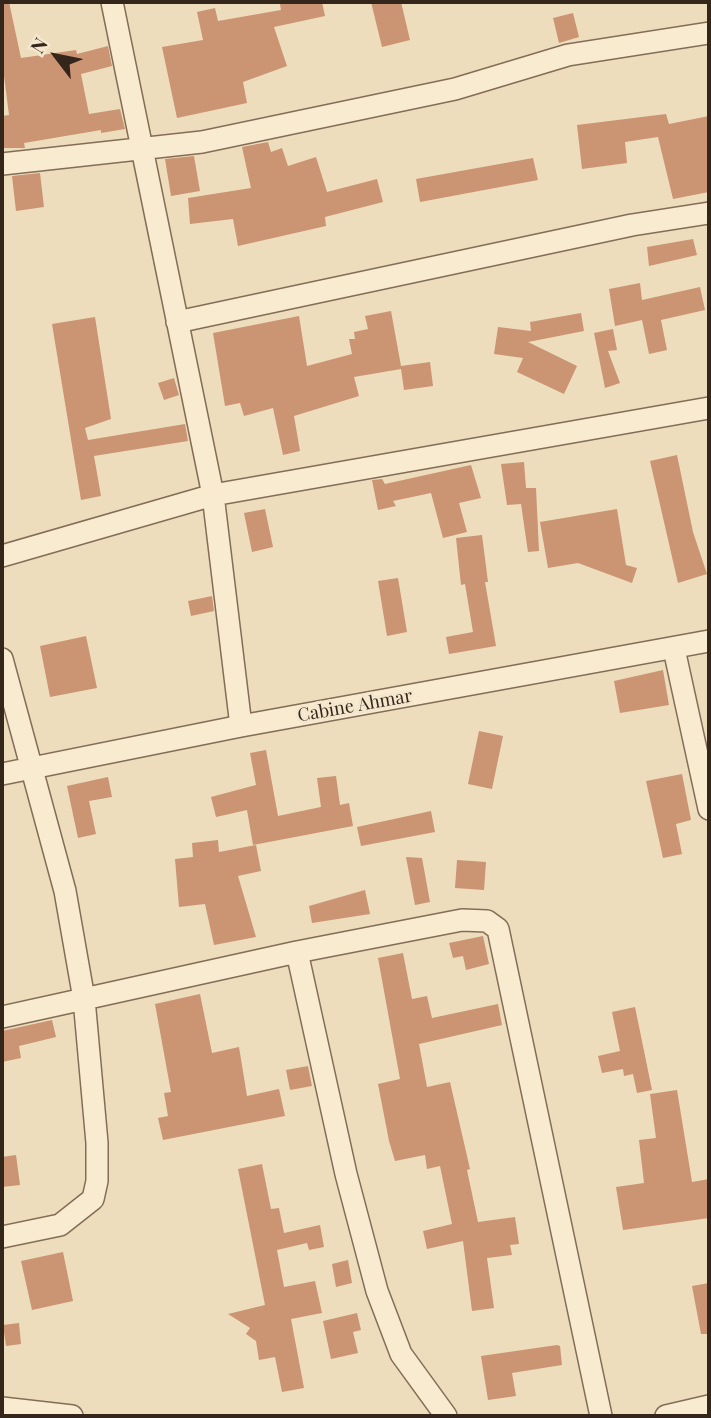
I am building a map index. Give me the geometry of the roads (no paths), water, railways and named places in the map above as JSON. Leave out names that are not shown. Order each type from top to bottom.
[{"type":"street","points":[[112,2],[213,495],[241,726]]},
{"type":"street","points":[[2,164],[202,142],[455,89],[568,55],[709,33]]},
{"type":"street","points":[[177,322],[632,225],[709,213]]},
{"type":"street","points":[[2,556],[213,495],[709,408]]},
{"type":"street","name":"Cabine Ahmar","points":[[2,774],[241,726],[709,641]]},
{"type":"street","points":[[674,649],[709,809]]},
{"type":"street","points":[[2,659],[65,891],[84,999],[97,1143],[97,1181],[93,1199],[60,1225],[2,1237]]},
{"type":"street","points":[[2,1017],[297,952],[462,920],[487,921],[498,929],[601,1416]]},
{"type":"street","points":[[297,952],[346,1174],[377,1291],[401,1354],[446,1416]]},
{"type":"street","points":[[666,1416],[709,1406]]},
{"type":"street","points":[[2,1408],[72,1416]]}]
